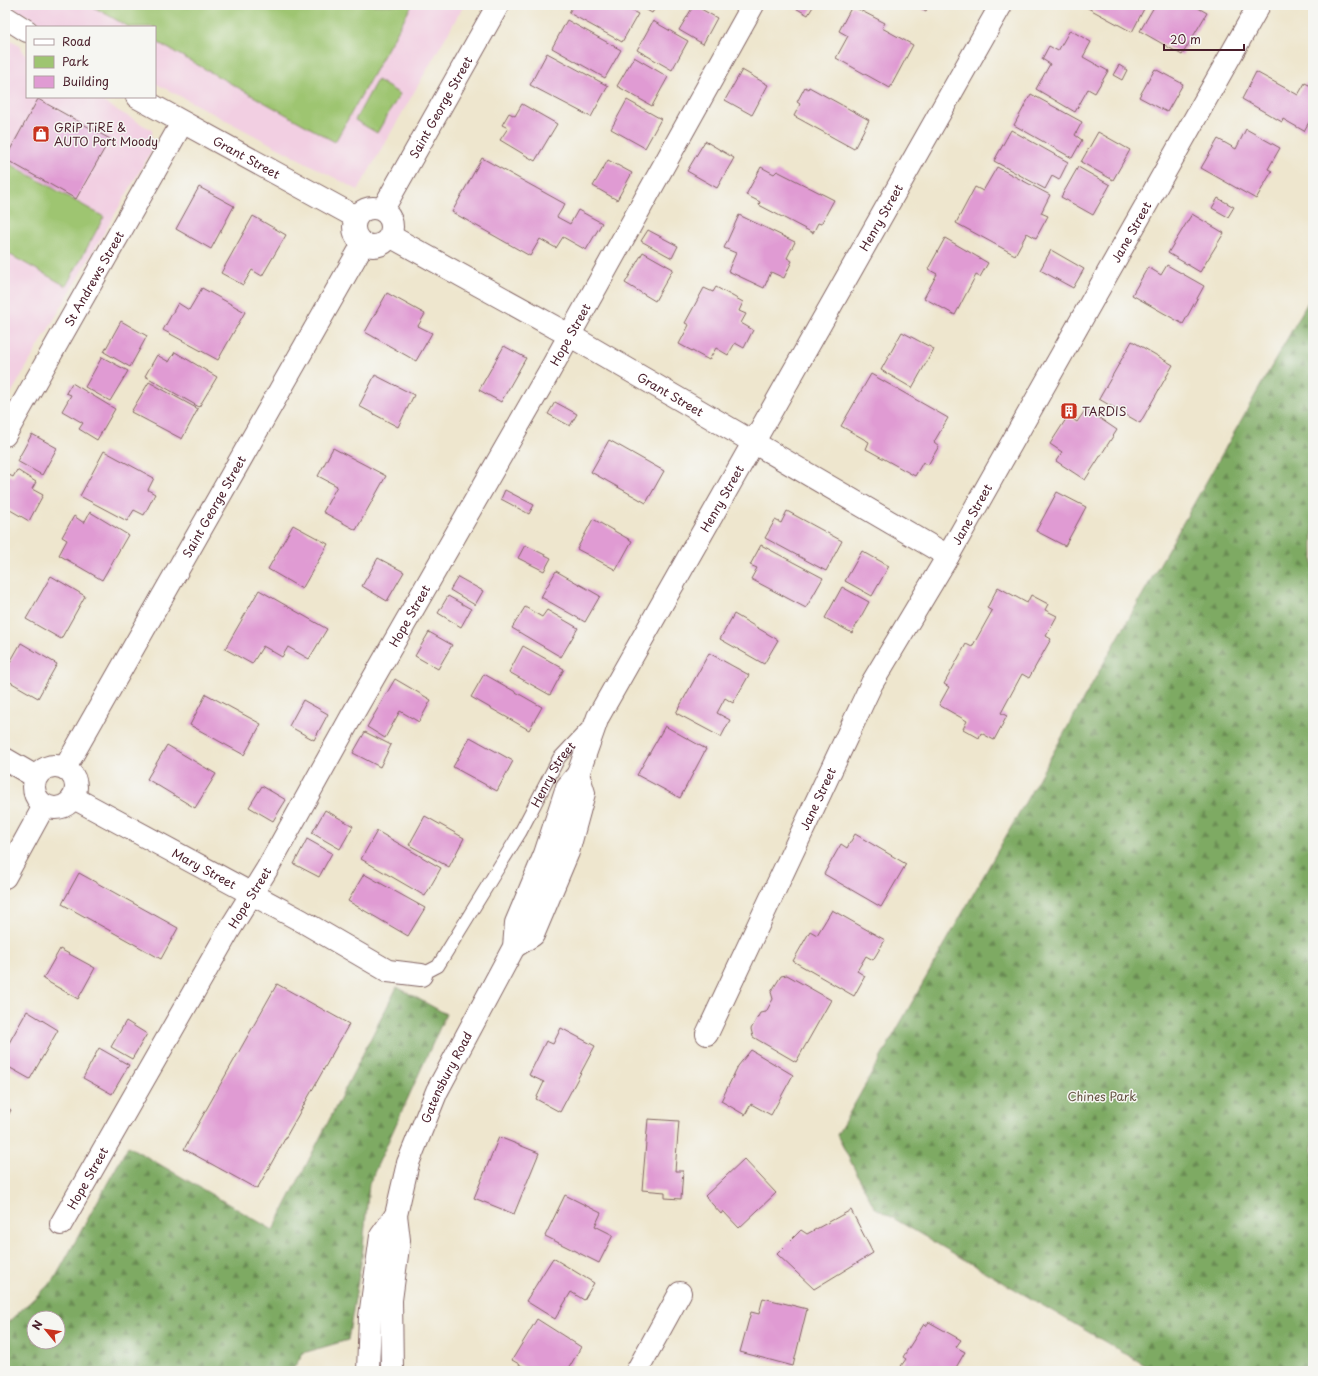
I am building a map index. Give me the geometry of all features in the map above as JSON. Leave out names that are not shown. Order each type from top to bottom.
[{"type":"street","name":"Saint George Street","points":[[383,209],[498,5]]},
{"type":"street","name":"Hope Street","points":[[60,1224],[250,893],[267,869],[569,335],[753,5]]},
{"type":"street","name":"Henry Street","points":[[598,717],[1001,5]]},
{"type":"street","name":"Jane Street","points":[[707,1034],[872,683],[948,556],[1259,5]]},
{"type":"street","points":[[5,17],[26,30]]},
{"type":"street","name":"Grant Street","points":[[138,98],[356,217]]},
{"type":"street","name":"St Andrews Street","points":[[5,435],[182,123]]},
{"type":"street","points":[[371,207],[383,209],[387,213],[392,224],[390,236],[381,244],[375,246],[363,244],[355,235],[354,223],[356,217],[360,212],[371,207]]},
{"type":"street","name":"Grant Street","points":[[390,236],[569,335],[948,556]]},
{"type":"street","name":"Saint George Street","points":[[65,768],[363,244]]},
{"type":"street","name":"Gatensbury Road","points":[[392,1371],[391,1300],[399,1240],[396,1215],[408,1163],[437,1091],[514,947],[533,934],[568,852],[584,793],[578,774],[598,717]]},
{"type":"street","points":[[5,759],[36,777]]},
{"type":"street","points":[[52,766],[65,768],[74,778],[76,791],[74,798],[69,803],[57,808],[44,806],[35,796],[33,790],[36,777],[46,768],[52,766]]},
{"type":"street","name":"Mary Street","points":[[74,798],[302,920],[388,972],[421,975]]},
{"type":"street","points":[[5,877],[44,806]]},
{"type":"street","name":"Gatensbury Road","points":[[368,1371],[370,1317],[381,1236],[396,1215]]},
{"type":"street","points":[[637,1371],[680,1293]]},
{"type":"lane","name":"Henry Street","points":[[421,975],[438,966],[521,831],[559,758],[598,717]]},
{"type":"shaded area","points":[[10,5],[464,5],[358,190],[156,84],[156,26],[46,26]]},
{"type":"shaded area","points":[[5,37],[18,44],[26,56],[26,98],[96,98],[152,130],[152,150],[5,404]]},
{"type":"green space","points":[[90,5],[412,5],[335,142],[156,42],[156,26],[127,26]]},
{"type":"green space","points":[[377,80],[400,94],[377,133],[355,120]]},
{"type":"green space","points":[[5,161],[104,217],[66,286],[5,252]]},
{"type":"green space","name":"Chines Park","points":[[1313,293],[1313,1371],[1155,1371],[874,1207],[837,1135]]},
{"type":"green space","points":[[397,987],[446,1014],[369,1184],[362,1257],[348,1340],[303,1353],[292,1371],[5,1371],[5,1325],[54,1280],[128,1146],[273,1230]]},
{"type":"building","points":[[573,5],[621,5],[638,14],[622,42],[569,13]]},
{"type":"building","points":[[638,5],[657,5],[652,13]]},
{"type":"building","points":[[694,5],[717,18],[703,44],[679,30]]},
{"type":"building","points":[[790,5],[814,5],[808,15]]},
{"type":"building","points":[[915,5],[929,5],[926,11]]},
{"type":"building","points":[[1088,5],[1146,5],[1132,32],[1086,7]]},
{"type":"building","points":[[1155,5],[1193,5],[1207,13],[1182,55],[1140,31]]},
{"type":"building","points":[[852,6],[885,23],[882,28],[913,45],[890,88],[836,58],[848,36],[839,31]]},
{"type":"building","points":[[567,20],[621,50],[605,78],[552,48]]},
{"type":"building","points":[[653,21],[688,41],[672,70],[637,50]]},
{"type":"building","points":[[1070,30],[1091,42],[1083,57],[1108,71],[1095,93],[1088,89],[1075,112],[1036,89],[1050,64],[1042,59],[1049,46],[1058,51]]},
{"type":"building","points":[[547,53],[608,86],[591,117],[530,85]]},
{"type":"building","points":[[634,57],[668,77],[652,106],[617,86]]},
{"type":"building","points":[[1119,65],[1127,70],[1122,80],[1113,75]]},
{"type":"building","points":[[1155,69],[1183,84],[1167,112],[1139,97]]},
{"type":"building","points":[[742,70],[768,85],[752,115],[725,100]]},
{"type":"building","points":[[1256,72],[1298,95],[1305,83],[1313,87],[1313,115],[1304,131],[1283,119],[1282,122],[1242,99]]},
{"type":"building","points":[[805,87],[808,89],[809,87],[869,120],[854,149],[794,116],[800,104],[797,102]]},
{"type":"building","points":[[1031,94],[1082,122],[1075,135],[1082,140],[1072,158],[1014,125]]},
{"type":"building","points":[[38,99],[110,139],[76,199],[5,159]]},
{"type":"building","points":[[627,100],[661,119],[645,148],[611,129]]},
{"type":"building","points":[[522,104],[557,124],[535,161],[500,140],[508,128],[502,125],[509,113],[515,116]]},
{"type":"building","points":[[1246,129],[1280,148],[1268,169],[1272,171],[1256,199],[1201,168],[1218,139],[1236,149]]},
{"type":"building","points":[[1011,130],[1068,162],[1059,180],[1052,176],[1045,189],[994,161]]},
{"type":"building","points":[[1098,132],[1130,150],[1113,180],[1081,162]]},
{"type":"building","points":[[705,141],[734,158],[717,188],[687,171]]},
{"type":"building","points":[[482,158],[565,204],[557,217],[570,224],[578,210],[602,223],[586,250],[563,237],[556,248],[540,239],[530,256],[452,212]]},
{"type":"building","points":[[608,160],[632,173],[617,200],[593,186]]},
{"type":"building","points":[[761,167],[774,174],[777,171],[834,200],[821,224],[818,223],[813,233],[759,205],[760,202],[746,195]]},
{"type":"building","points":[[997,167],[1050,195],[1041,213],[1048,216],[1036,238],[1027,233],[1015,255],[956,223],[975,187],[983,191]]},
{"type":"building","points":[[1078,167],[1110,185],[1093,215],[1061,197]]},
{"type":"building","points":[[199,187],[234,206],[211,249],[176,229]]},
{"type":"building","points":[[1218,198],[1234,207],[1228,217],[1212,208]]},
{"type":"building","points":[[1192,214],[1224,233],[1200,272],[1168,253]]},
{"type":"building","points":[[739,215],[795,242],[787,258],[792,261],[784,278],[771,272],[764,288],[728,271],[736,253],[724,248]]},
{"type":"building","points":[[253,216],[286,235],[262,276],[252,270],[243,285],[221,273]]},
{"type":"building","points":[[648,230],[678,246],[672,258],[641,241]]},
{"type":"building","points":[[945,238],[988,263],[980,277],[976,275],[955,315],[924,298],[937,274],[928,269]]},
{"type":"building","points":[[1051,250],[1084,269],[1073,288],[1040,270]]},
{"type":"building","points":[[643,252],[673,269],[655,301],[625,283]]},
{"type":"building","points":[[1167,265],[1204,286],[1183,324],[1132,295],[1148,267],[1161,275]]},
{"type":"building","points":[[716,287],[743,302],[739,311],[746,314],[741,323],[753,330],[744,348],[735,343],[728,355],[716,348],[709,360],[679,344],[689,325],[685,323],[704,288],[713,292]]},
{"type":"building","points":[[202,288],[245,312],[218,360],[163,330],[178,303],[189,310]]},
{"type":"building","points":[[387,293],[425,314],[418,326],[432,333],[416,361],[365,332]]},
{"type":"building","points":[[121,321],[147,336],[130,367],[104,352]]},
{"type":"building","points":[[902,332],[934,349],[912,388],[881,370]]},
{"type":"building","points":[[1132,341],[1173,365],[1140,423],[1099,399]]},
{"type":"building","points":[[504,346],[526,358],[501,402],[479,390]]},
{"type":"building","points":[[175,352],[217,377],[199,407],[145,376],[157,355],[169,362]]},
{"type":"building","points":[[102,357],[128,371],[110,401],[85,387]]},
{"type":"building","points":[[871,374],[948,418],[934,442],[939,446],[928,465],[923,462],[915,476],[866,449],[869,442],[841,426]]},
{"type":"building","points":[[375,375],[414,395],[398,427],[359,406]]},
{"type":"building","points":[[149,382],[198,409],[182,439],[131,412]]},
{"type":"building","points":[[72,383],[115,409],[97,440],[79,429],[83,423],[62,411],[71,395],[66,393]]},
{"type":"building","points":[[555,402],[577,414],[570,426],[548,414]]},
{"type":"building","name":"TARDIS","points":[[1069,407],[1073,411],[1069,415],[1064,411]]},
{"type":"building","points":[[1086,409],[1117,430],[1085,480],[1056,461],[1062,452],[1050,444],[1068,416],[1077,422]]},
{"type":"building","points":[[32,434],[57,448],[42,475],[17,461]]},
{"type":"building","points":[[609,440],[664,471],[646,503],[591,472]]},
{"type":"building","points":[[333,448],[386,476],[356,530],[323,512],[337,486],[318,476]]},
{"type":"building","points":[[104,451],[154,478],[148,490],[155,494],[144,515],[134,510],[127,521],[80,496]]},
{"type":"building","points":[[17,470],[36,482],[32,489],[43,495],[29,521],[5,507],[5,481],[9,475],[13,477]]},
{"type":"building","points":[[505,490],[534,505],[529,514],[501,499]]},
{"type":"building","points":[[1057,492],[1086,507],[1065,546],[1036,531]]},
{"type":"building","points":[[787,511],[842,541],[826,571],[765,538],[775,520],[781,523]]},
{"type":"building","points":[[90,512],[128,535],[102,580],[59,555],[67,540],[62,537],[74,516],[84,523]]},
{"type":"building","points":[[593,519],[632,541],[616,570],[577,549]]},
{"type":"building","points":[[293,525],[328,544],[302,589],[268,569]]},
{"type":"building","points":[[525,545],[551,558],[544,571],[518,558]]},
{"type":"building","points":[[761,545],[823,578],[806,608],[751,579],[757,568],[750,565]]},
{"type":"building","points":[[862,551],[889,566],[872,596],[845,581]]},
{"type":"building","points":[[378,558],[404,572],[387,601],[362,586]]},
{"type":"building","points":[[556,571],[600,596],[585,622],[541,597]]},
{"type":"building","points":[[51,576],[85,596],[61,639],[26,619]]},
{"type":"building","points":[[458,577],[483,591],[475,605],[450,590]]},
{"type":"building","points":[[842,587],[869,602],[852,633],[825,618]]},
{"type":"building","points":[[998,587],[1027,603],[1031,595],[1048,604],[1045,610],[1057,616],[1046,636],[1051,639],[1029,678],[1022,674],[1001,713],[1007,716],[994,740],[981,733],[979,738],[963,729],[967,721],[939,705],[949,687],[944,684],[966,644],[972,647],[992,611],[987,608]]},
{"type":"building","points":[[259,590],[327,629],[309,659],[288,647],[282,657],[263,646],[252,664],[225,649]]},
{"type":"building","points":[[448,596],[471,609],[461,627],[438,613]]},
{"type":"building","points":[[525,607],[542,617],[547,610],[578,628],[561,657],[512,628]]},
{"type":"building","points":[[734,614],[778,640],[764,664],[720,639]]},
{"type":"building","points":[[429,632],[452,645],[438,669],[415,656]]},
{"type":"building","points":[[21,643],[57,664],[38,698],[5,679],[5,671]]},
{"type":"building","points":[[523,646],[564,669],[550,695],[509,672]]},
{"type":"building","points":[[709,653],[749,675],[733,703],[725,698],[717,713],[730,720],[721,737],[676,713]]},
{"type":"building","points":[[484,674],[542,707],[529,730],[471,697]]},
{"type":"building","points":[[395,679],[431,700],[419,722],[400,711],[385,738],[367,727]]},
{"type":"building","points":[[206,694],[261,724],[244,755],[190,725]]},
{"type":"building","points":[[303,700],[328,714],[314,740],[289,726]]},
{"type":"building","points":[[665,726],[706,749],[680,798],[637,775]]},
{"type":"building","points":[[365,732],[391,745],[380,767],[353,753]]},
{"type":"building","points":[[470,737],[513,761],[497,791],[453,767]]},
{"type":"building","points":[[167,745],[216,774],[195,808],[147,779]]},
{"type":"building","points":[[262,786],[286,800],[273,821],[249,807]]},
{"type":"building","points":[[325,810],[353,826],[340,849],[312,833]]},
{"type":"building","points":[[425,816],[464,838],[449,867],[409,845]]},
{"type":"building","points":[[377,831],[441,868],[425,896],[361,859]]},
{"type":"building","points":[[855,834],[906,864],[881,907],[824,874],[841,844],[847,848]]},
{"type":"building","points":[[307,839],[332,853],[319,877],[294,864]]},
{"type":"building","points":[[79,873],[178,928],[161,959],[62,904]]},
{"type":"building","points":[[364,874],[425,908],[408,936],[348,901]]},
{"type":"building","points":[[832,910],[885,940],[873,960],[866,956],[857,971],[865,976],[854,996],[793,961],[810,931],[817,935]]},
{"type":"building","points":[[60,949],[95,968],[78,999],[43,979]]},
{"type":"building","points":[[787,975],[831,1000],[796,1062],[753,1037],[751,1029],[760,1013],[766,1012],[773,999],[771,992],[781,976]]},
{"type":"building","points":[[277,984],[349,1024],[257,1189],[184,1149]]},
{"type":"building","points":[[27,1011],[58,1030],[30,1079],[5,1065],[5,1050]]},
{"type":"building","points":[[126,1021],[147,1034],[132,1059],[111,1047]]},
{"type":"building","points":[[561,1028],[595,1046],[560,1112],[536,1099],[544,1082],[529,1075],[546,1041],[553,1044]]},
{"type":"building","points":[[99,1048],[129,1065],[112,1094],[83,1078]]},
{"type":"building","points":[[751,1050],[793,1075],[771,1115],[751,1104],[745,1115],[721,1101],[738,1066]]},
{"type":"building","points":[[5,1106],[11,1110],[5,1121]]},
{"type":"building","points":[[648,1119],[679,1121],[675,1171],[683,1171],[681,1199],[665,1198],[665,1192],[642,1190]]},
{"type":"building","points":[[499,1137],[539,1153],[514,1214],[474,1198]]},
{"type":"building","points":[[744,1159],[776,1193],[739,1228],[723,1211],[721,1214],[705,1196]]},
{"type":"building","points":[[565,1195],[601,1213],[595,1226],[613,1235],[599,1263],[545,1236]]},
{"type":"building","points":[[851,1210],[873,1253],[814,1289],[777,1254],[801,1230],[807,1234]]},
{"type":"building","points":[[553,1258],[594,1283],[584,1300],[571,1292],[555,1319],[526,1301]]},
{"type":"building","points":[[763,1298],[807,1309],[793,1366],[740,1352],[751,1312],[759,1314]]},
{"type":"building","points":[[537,1319],[581,1347],[567,1371],[531,1371],[512,1360]]},
{"type":"building","points":[[929,1322],[961,1340],[956,1347],[965,1352],[954,1371],[902,1371],[904,1368],[901,1366],[906,1359],[903,1357],[924,1324],[926,1326]]},
{"type":"place","name":"GRiP TiRE & AUTO Port Moody","points":[[41,134]]},
{"type":"place","name":"TARDIS","points":[[1069,411]]}]
